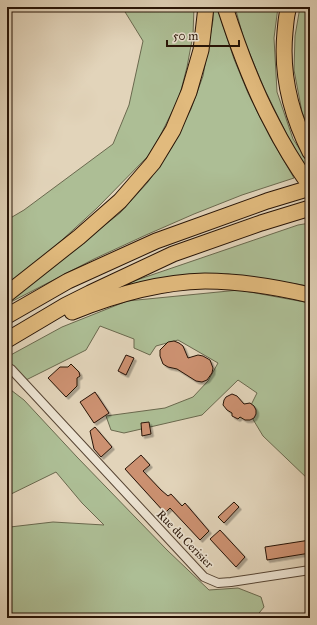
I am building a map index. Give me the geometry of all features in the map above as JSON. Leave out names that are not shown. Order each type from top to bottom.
[{"type":"highway","points":[[7,294],[79,237],[120,201],[153,163],[173,130],[189,92],[201,50],[206,7]]},
{"type":"highway","points":[[7,316],[68,281],[156,241],[310,187],[296,166],[268,116],[249,75],[225,7]]},
{"type":"highway","points":[[288,10],[284,40],[284,61],[289,97],[297,124],[310,152]]},
{"type":"highway","points":[[7,340],[66,305],[174,254],[261,223],[310,208]]},
{"type":"highway","points":[[50,315],[67,314],[101,300],[142,289],[204,281],[258,284],[310,295]]},
{"type":"street","name":"Rue du Cerisier","points":[[11,369],[204,577],[218,583],[310,570]]},
{"type":"green space","points":[[122,7],[194,7],[193,35],[179,98],[152,152],[97,208],[39,261],[7,285],[7,220],[24,210],[113,144],[129,105],[143,41]]},
{"type":"green space","points":[[213,7],[217,7],[234,59],[248,93],[270,137],[294,178],[242,195],[146,235],[94,259],[7,304],[7,302],[120,213],[148,182],[172,147],[191,109],[203,76],[213,20]]},
{"type":"green space","points":[[235,7],[278,7],[274,38],[277,92],[293,139],[310,165],[309,175],[264,88],[244,40]]},
{"type":"green space","points":[[300,7],[310,7],[310,134],[302,112],[294,70],[295,36]]},
{"type":"green space","points":[[310,223],[310,287],[228,274],[162,280],[129,287],[128,283],[298,225]]},
{"type":"green space","points":[[239,290],[310,303],[310,481],[263,436],[248,411],[257,393],[238,380],[202,415],[124,433],[111,430],[106,416],[165,408],[193,397],[208,381],[218,363],[178,340],[156,346],[150,355],[134,348],[134,339],[100,326],[86,350],[24,381],[7,360],[7,357],[62,327],[127,301]]},
{"type":"green space","points":[[7,387],[24,400],[167,550],[209,590],[238,588],[261,597],[264,607],[255,618],[7,618],[7,531],[10,527],[53,522],[104,525],[82,503],[56,472],[7,496]]},
{"type":"building","points":[[174,341],[183,346],[188,358],[198,355],[210,360],[213,368],[212,373],[207,380],[202,382],[196,381],[177,369],[163,364],[160,356],[160,350],[168,342]]},
{"type":"building","points":[[126,355],[134,358],[126,375],[118,371]]},
{"type":"building","points":[[71,364],[79,372],[80,376],[77,378],[77,386],[66,397],[48,378],[60,367],[68,367]]},
{"type":"building","points":[[95,392],[109,413],[94,423],[80,402]]},
{"type":"building","points":[[232,394],[237,396],[244,404],[250,403],[254,406],[256,414],[254,418],[245,420],[240,417],[238,419],[232,416],[232,413],[223,405],[226,397]]},
{"type":"building","points":[[149,422],[151,434],[142,436],[141,423]]},
{"type":"building","points":[[95,427],[112,447],[101,457],[94,449],[90,431]]},
{"type":"building","points":[[141,455],[150,465],[143,471],[168,496],[171,494],[182,506],[185,503],[209,531],[200,540],[170,508],[165,513],[125,469]]},
{"type":"building","points":[[234,502],[239,507],[224,523],[218,517]]},
{"type":"building","points":[[220,530],[245,557],[236,567],[210,539]]},
{"type":"building","points":[[310,540],[310,553],[267,560],[265,547]]}]
